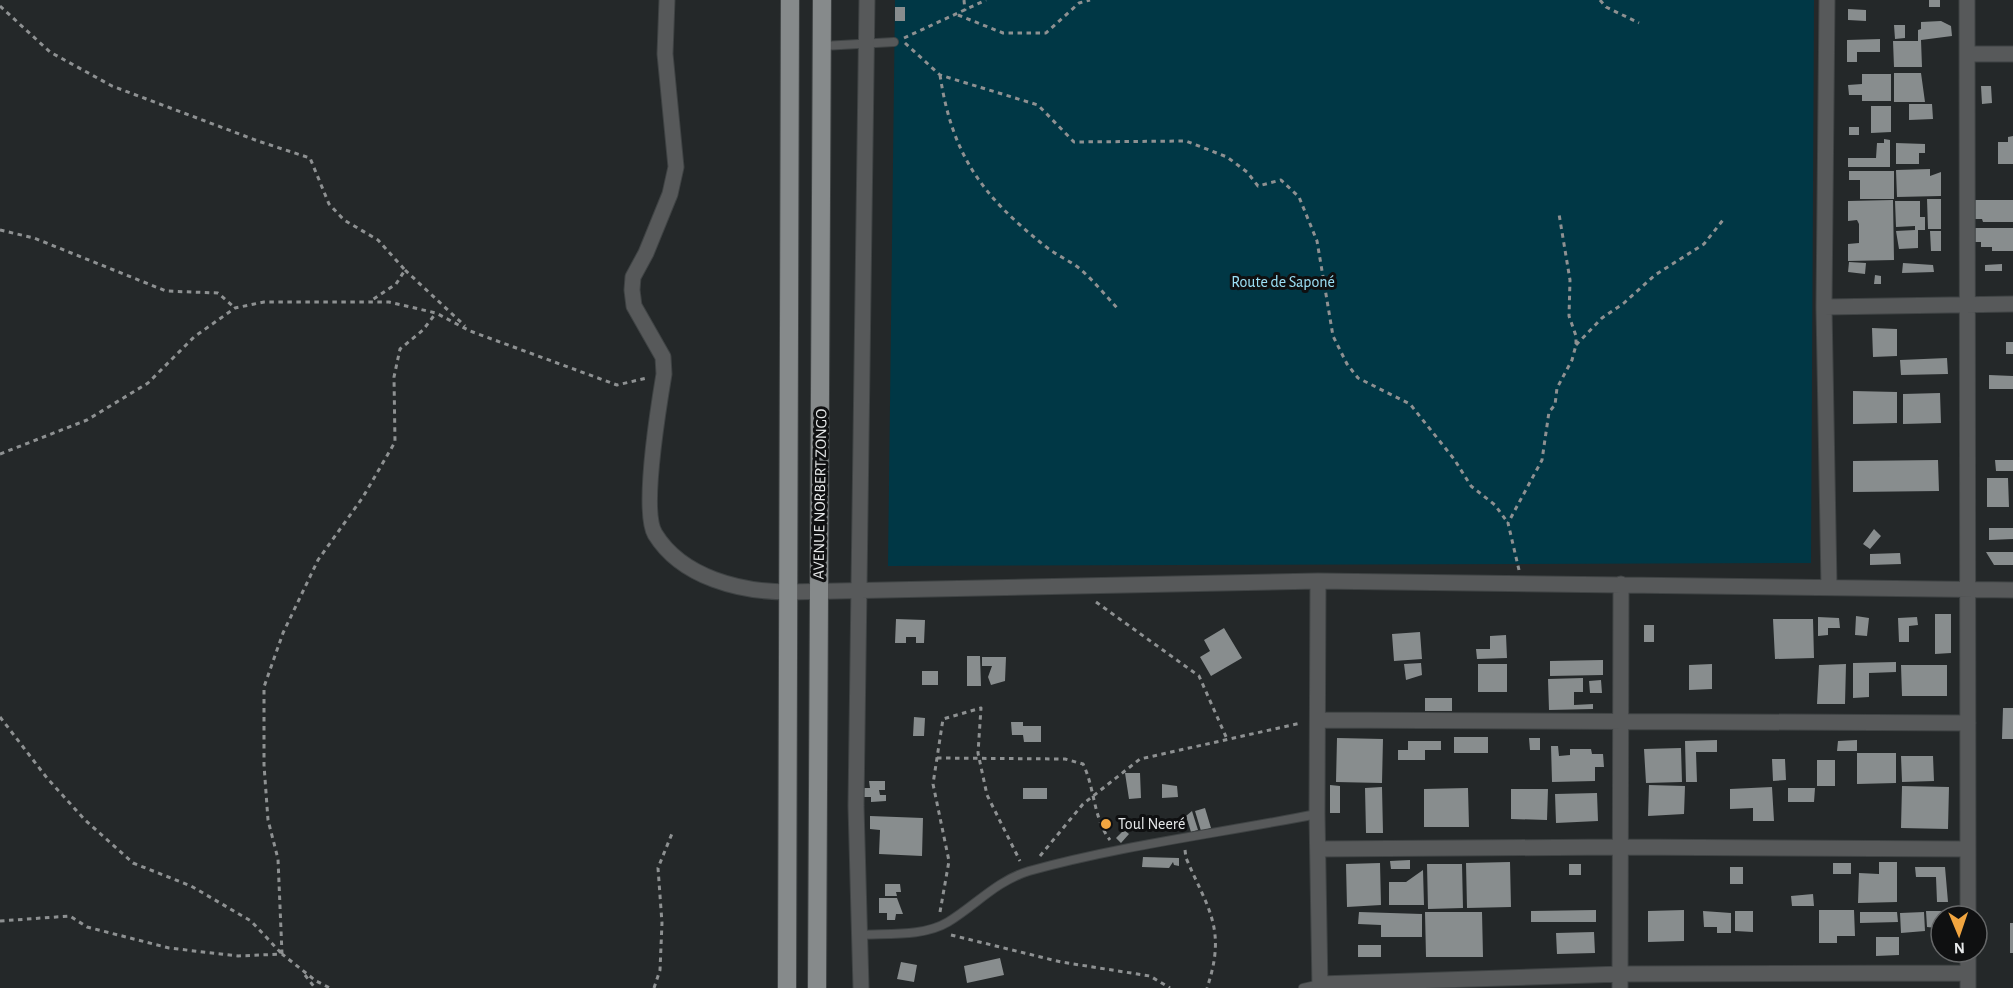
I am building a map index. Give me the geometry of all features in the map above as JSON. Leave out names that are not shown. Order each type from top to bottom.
[{"type":"main road","name":"AVENUE NORBERT ZONGO","points":[[787,988],[790,0]]},
{"type":"main road","name":"AVENUE NORBERT ZONGO","points":[[817,988],[822,0]]},
{"type":"street","points":[[667,0],[665,54],[676,167],[670,194],[646,253],[633,277],[632,290],[634,306],[663,357],[664,374],[649,494],[654,533],[684,564],[731,586],[758,592],[789,592],[1318,581],[2013,590]]},
{"type":"street","points":[[861,988],[856,806],[867,0]]},
{"type":"street","points":[[1827,0],[1824,306],[1828,586]]},
{"type":"street","points":[[1967,0],[1968,904]]},
{"type":"street","points":[[1967,54],[2013,54]]},
{"type":"street","points":[[1824,306],[2013,304]]},
{"type":"street","points":[[1318,581],[1317,814],[1320,986],[1620,981],[1968,981],[1968,964]]},
{"type":"street","points":[[1620,981],[1622,584]]},
{"type":"street","points":[[1318,720],[1621,719],[1968,723]]},
{"type":"street","points":[[1319,849],[1620,847],[1968,849]]},
{"type":"lane","points":[[821,46],[894,42]]},
{"type":"lane","points":[[858,934],[922,931],[937,927],[949,921],[984,893],[1026,872],[1122,851],[1317,814]]},
{"type":"lane","points":[[1303,988],[1320,986]]},
{"type":"path","points":[[964,0],[965,11]]},
{"type":"path","points":[[894,42],[958,15],[986,0]]},
{"type":"path","points":[[1074,0],[1079,3]]},
{"type":"path","points":[[958,15],[1004,33],[1046,33],[1079,3],[1090,0]]},
{"type":"path","points":[[1600,0],[1606,7],[1639,23]]},
{"type":"path","points":[[0,6],[50,52],[112,87],[310,158],[329,204],[344,220],[378,240],[405,270],[470,331]]},
{"type":"path","points":[[894,42],[903,42],[940,75],[1038,105],[1074,142],[1185,141],[1227,157],[1247,172],[1258,186],[1281,180],[1299,197],[1317,241],[1333,336],[1347,364],[1358,378],[1410,404],[1454,459],[1471,486],[1495,505],[1508,523],[1519,564],[1520,583]]},
{"type":"path","points":[[940,75],[946,114],[961,153],[985,190],[1046,247],[1079,269],[1118,309]]},
{"type":"path","points":[[1508,523],[1542,460],[1549,412],[1555,405],[1557,388],[1572,360],[1576,345],[1576,336],[1569,316],[1570,280],[1559,214]]},
{"type":"path","points":[[1576,345],[1602,318],[1624,303],[1654,275],[1704,244],[1723,220]]},
{"type":"path","points":[[0,230],[34,238],[166,291],[218,293],[236,308]]},
{"type":"path","points":[[367,302],[396,284],[405,270]]},
{"type":"path","points":[[0,454],[87,420],[108,408],[148,383],[194,337],[236,308],[264,302],[389,302],[436,313],[470,331],[617,385],[664,374]]},
{"type":"path","points":[[282,954],[278,859],[268,820],[264,765],[264,687],[283,633],[318,560],[363,497],[395,442],[394,377],[400,349],[423,330],[436,313]]},
{"type":"path","points":[[1075,586],[1131,630],[1199,676],[1227,739]]},
{"type":"path","points":[[1170,988],[1150,976],[1051,960],[955,937],[937,927],[949,861],[933,784],[943,719],[981,708],[979,758],[987,795],[1026,872],[1083,804],[1140,759],[1318,720]]},
{"type":"path","points":[[0,717],[47,778],[84,820],[133,863],[191,886],[251,921],[282,954],[300,969],[330,988]]},
{"type":"path","points":[[937,758],[1065,759],[1083,764],[1092,781],[1103,830],[1122,851]]},
{"type":"path","points":[[654,988],[660,970],[662,923],[658,868],[672,831]]},
{"type":"path","points":[[1184,840],[1186,858],[1210,906],[1216,927],[1207,988]]},
{"type":"path","points":[[0,921],[70,916],[87,927],[169,948],[238,956],[282,954]]},
{"type":"path","points":[[300,969],[315,988]]},
{"type":"green space","name":"Route de Saponé","points":[[895,0],[1814,0],[1811,563],[888,566]]},
{"type":"building","points":[[1929,0],[1940,0],[1940,7],[1929,7]]},
{"type":"building","points":[[895,7],[905,7],[905,21],[895,21]]},
{"type":"building","points":[[1848,9],[1866,10],[1866,21],[1848,20]]},
{"type":"building","points":[[1941,21],[1951,26],[1952,36],[1921,40],[1922,67],[1894,67],[1893,41],[1918,41],[1921,22]]},
{"type":"building","points":[[1894,25],[1905,25],[1905,38],[1895,39]]},
{"type":"building","points":[[1880,39],[1880,52],[1857,52],[1857,62],[1847,62],[1847,40]]},
{"type":"building","points":[[1894,73],[1921,73],[1925,102],[1894,102]]},
{"type":"building","points":[[1862,74],[1891,74],[1891,101],[1862,101],[1862,95],[1849,95],[1848,85],[1862,84]]},
{"type":"building","points":[[1981,86],[1991,86],[1992,103],[1982,104]]},
{"type":"building","points":[[1909,104],[1932,104],[1933,119],[1909,120]]},
{"type":"building","points":[[1871,106],[1891,106],[1891,132],[1871,133]]},
{"type":"building","points":[[1849,127],[1859,127],[1859,135],[1849,135]]},
{"type":"building","points":[[2013,136],[2013,164],[1998,164],[1998,142],[2008,142],[2008,137]]},
{"type":"building","points":[[1884,139],[1890,140],[1890,167],[1848,167],[1848,158],[1876,158],[1877,143],[1884,143]]},
{"type":"building","points":[[1896,143],[1925,144],[1925,153],[1919,153],[1919,164],[1896,164]]},
{"type":"building","points":[[1930,169],[1930,176],[1941,172],[1941,196],[1897,197],[1896,170]]},
{"type":"building","points":[[1849,171],[1894,171],[1894,199],[1860,199],[1860,180],[1849,180]]},
{"type":"building","points":[[1927,199],[1941,199],[1941,229],[1928,229]]},
{"type":"building","points":[[1893,200],[1894,260],[1848,261],[1848,244],[1859,243],[1859,224],[1857,220],[1848,221],[1848,201]]},
{"type":"building","points":[[1975,200],[2013,200],[2013,222],[1983,222],[1982,219],[1975,219]]},
{"type":"building","points":[[1895,201],[1920,201],[1920,217],[1925,217],[1925,230],[1918,230],[1918,248],[1899,249],[1896,231],[1915,230],[1915,226],[1896,227]]},
{"type":"building","points":[[1972,228],[2013,228],[2013,251],[1992,251],[1992,247],[1981,247],[1981,242],[1972,242]]},
{"type":"building","points":[[1930,231],[1941,231],[1941,251],[1931,251]]},
{"type":"building","points":[[1849,262],[1866,263],[1865,274],[1848,272]]},
{"type":"building","points":[[1903,263],[1933,265],[1934,272],[1902,273]]},
{"type":"building","points":[[2002,264],[2002,271],[1985,271],[1985,265]]},
{"type":"building","points":[[1875,275],[1881,276],[1881,284],[1874,284]]},
{"type":"building","points":[[1872,328],[1897,329],[1897,356],[1873,357]]},
{"type":"building","points":[[2006,342],[2013,342],[2013,354],[2006,354]]},
{"type":"building","points":[[1947,358],[1948,374],[1901,375],[1900,360]]},
{"type":"building","points":[[1989,375],[2013,376],[2013,389],[1989,389]]},
{"type":"building","points":[[1853,391],[1897,392],[1897,423],[1853,424]]},
{"type":"building","points":[[1940,393],[1941,423],[1903,424],[1903,394]]},
{"type":"building","points":[[1938,460],[1939,491],[1853,492],[1853,461]]},
{"type":"building","points":[[1995,460],[2013,460],[2013,471],[1996,471]]},
{"type":"building","points":[[1987,478],[2008,478],[2009,507],[1987,507]]},
{"type":"building","points":[[1989,528],[2013,528],[2013,539],[1989,540]]},
{"type":"building","points":[[1874,529],[1881,536],[1870,549],[1863,544]]},
{"type":"building","points":[[1986,552],[2013,552],[2013,565],[1994,565]]},
{"type":"building","points":[[1900,553],[1901,564],[1870,565],[1870,554]]},
{"type":"building","points":[[1935,614],[1951,614],[1951,653],[1935,654]]},
{"type":"building","points":[[1856,616],[1869,618],[1867,636],[1855,635]]},
{"type":"building","points":[[1818,617],[1839,618],[1840,628],[1828,628],[1828,635],[1818,636]]},
{"type":"building","points":[[1917,617],[1918,625],[1909,626],[1909,642],[1899,642],[1898,618]]},
{"type":"building","points":[[896,619],[925,620],[924,643],[916,643],[916,637],[906,637],[906,643],[895,643]]},
{"type":"building","points":[[1773,619],[1813,619],[1814,658],[1775,659]]},
{"type":"building","points":[[1644,625],[1654,625],[1654,642],[1644,642]]},
{"type":"building","points":[[1224,628],[1242,658],[1211,676],[1200,657],[1210,651],[1204,640]]},
{"type":"building","points":[[1420,632],[1422,659],[1394,661],[1392,634]]},
{"type":"building","points":[[1506,635],[1507,658],[1477,659],[1476,649],[1490,649],[1490,636]]},
{"type":"building","points":[[967,656],[980,656],[981,686],[967,686]]},
{"type":"building","points":[[982,657],[1006,657],[1005,681],[991,685],[988,677],[992,666],[982,666]]},
{"type":"building","points":[[1603,660],[1603,675],[1550,676],[1550,661]]},
{"type":"building","points":[[1896,662],[1896,672],[1869,673],[1869,697],[1853,698],[1853,663]]},
{"type":"building","points":[[1421,663],[1422,675],[1406,680],[1404,664]]},
{"type":"building","points":[[1478,664],[1507,664],[1507,692],[1478,692]]},
{"type":"building","points":[[1712,664],[1712,689],[1689,690],[1689,665]]},
{"type":"building","points":[[1846,664],[1845,704],[1817,704],[1819,665]]},
{"type":"building","points":[[1901,665],[1947,665],[1947,696],[1902,696]]},
{"type":"building","points":[[922,671],[938,671],[938,685],[922,685]]},
{"type":"building","points":[[1583,678],[1583,692],[1574,692],[1574,705],[1593,704],[1593,709],[1549,710],[1548,679]]},
{"type":"building","points":[[1601,680],[1602,693],[1590,693],[1589,681]]},
{"type":"building","points":[[1425,698],[1452,698],[1452,711],[1425,711]]},
{"type":"building","points":[[2003,708],[2013,708],[2013,739],[2002,739]]},
{"type":"building","points":[[914,717],[925,718],[924,736],[913,736]]},
{"type":"building","points":[[1011,722],[1023,722],[1023,726],[1041,726],[1041,742],[1024,742],[1023,735],[1012,735]]},
{"type":"building","points":[[1454,737],[1488,737],[1488,753],[1454,753]]},
{"type":"building","points":[[1337,738],[1383,739],[1382,783],[1336,782]]},
{"type":"building","points":[[1529,738],[1540,738],[1540,750],[1530,750]]},
{"type":"building","points":[[1717,740],[1717,752],[1696,752],[1697,782],[1686,782],[1685,741]]},
{"type":"building","points":[[1857,740],[1857,751],[1837,751],[1838,741]]},
{"type":"building","points":[[1408,741],[1441,741],[1441,750],[1425,750],[1425,760],[1398,760],[1398,750],[1408,750]]},
{"type":"building","points":[[1551,746],[1558,746],[1559,756],[1570,755],[1570,749],[1591,749],[1592,754],[1603,754],[1604,767],[1595,767],[1595,781],[1552,782]]},
{"type":"building","points":[[1681,748],[1682,782],[1646,783],[1644,749]]},
{"type":"building","points":[[1857,753],[1896,753],[1896,783],[1857,784]]},
{"type":"building","points":[[1901,756],[1933,756],[1934,781],[1902,782]]},
{"type":"building","points":[[1772,759],[1785,759],[1786,780],[1773,781]]},
{"type":"building","points":[[1817,760],[1835,760],[1835,786],[1817,786]]},
{"type":"building","points":[[1125,773],[1140,773],[1141,798],[1129,799]]},
{"type":"building","points":[[869,781],[885,781],[885,790],[879,790],[880,795],[886,795],[886,801],[871,802],[871,797],[864,797],[864,788],[870,788]]},
{"type":"building","points":[[1162,784],[1177,786],[1178,797],[1162,798]]},
{"type":"building","points":[[1330,785],[1340,786],[1340,813],[1330,813]]},
{"type":"building","points":[[1649,785],[1685,786],[1684,814],[1648,816]]},
{"type":"building","points":[[1902,786],[1949,787],[1948,829],[1901,828]]},
{"type":"building","points":[[1382,787],[1383,833],[1366,833],[1365,788]]},
{"type":"building","points":[[1772,787],[1774,821],[1753,821],[1753,808],[1730,809],[1730,789]]},
{"type":"building","points":[[1023,788],[1047,788],[1047,799],[1023,799]]},
{"type":"building","points":[[1468,788],[1469,827],[1424,827],[1424,789]]},
{"type":"building","points":[[1788,788],[1815,788],[1814,802],[1788,802]]},
{"type":"building","points":[[1511,789],[1548,789],[1547,820],[1511,819]]},
{"type":"building","points":[[1597,793],[1598,821],[1556,823],[1555,794]]},
{"type":"building","points":[[1205,808],[1211,828],[1201,831],[1195,811]]},
{"type":"building","points":[[1192,811],[1198,830],[1191,832],[1186,816]]},
{"type":"building","points":[[870,816],[923,818],[922,856],[879,854],[880,830],[870,829]]},
{"type":"building","points":[[1124,830],[1129,834],[1121,843],[1116,838]]},
{"type":"building","points":[[1143,857],[1179,858],[1179,866],[1174,865],[1173,862],[1169,868],[1142,867]]},
{"type":"building","points":[[1410,860],[1410,869],[1391,869],[1390,861]]},
{"type":"building","points":[[1510,862],[1511,907],[1467,908],[1466,863]]},
{"type":"building","points":[[1879,862],[1897,862],[1897,902],[1858,903],[1859,873],[1879,874]]},
{"type":"building","points":[[1380,863],[1381,905],[1347,907],[1346,864]]},
{"type":"building","points":[[1833,863],[1851,863],[1851,874],[1833,874]]},
{"type":"building","points":[[1427,864],[1462,864],[1463,908],[1428,909]]},
{"type":"building","points":[[1569,864],[1581,864],[1581,875],[1569,875]]},
{"type":"building","points":[[1730,867],[1743,867],[1743,884],[1730,884]]},
{"type":"building","points":[[1915,867],[1945,867],[1948,902],[1937,902],[1936,877],[1916,877]]},
{"type":"building","points":[[1423,870],[1424,905],[1389,905],[1389,882],[1406,882]]},
{"type":"building","points":[[885,884],[900,884],[901,892],[896,892],[897,896],[885,896]]},
{"type":"building","points":[[1813,894],[1814,906],[1792,906],[1791,896]]},
{"type":"building","points":[[879,898],[897,898],[903,914],[896,914],[895,920],[887,920],[887,913],[879,913]]},
{"type":"building","points":[[1596,910],[1596,922],[1531,922],[1531,911]]},
{"type":"building","points":[[1684,910],[1684,941],[1648,942],[1648,911]]},
{"type":"building","points":[[1819,910],[1854,910],[1855,936],[1837,936],[1837,943],[1819,943]]},
{"type":"building","points":[[1703,911],[1731,913],[1731,933],[1717,933],[1717,927],[1704,927]]},
{"type":"building","points":[[1735,911],[1753,911],[1753,932],[1735,931]]},
{"type":"building","points":[[1926,911],[1929,911],[1929,927],[1927,927]]},
{"type":"building","points":[[1359,912],[1422,914],[1422,937],[1381,937],[1381,925],[1358,924]]},
{"type":"building","points":[[1425,912],[1482,912],[1483,957],[1426,957]]},
{"type":"building","points":[[1860,912],[1897,912],[1898,922],[1860,923]]},
{"type":"building","points":[[1924,912],[1925,931],[1901,933],[1900,913]]},
{"type":"building","points":[[2010,923],[2013,923],[2013,953],[2010,953]]},
{"type":"building","points":[[1594,932],[1595,953],[1557,954],[1556,933]]},
{"type":"building","points":[[1876,937],[1899,937],[1899,955],[1876,956]]},
{"type":"building","points":[[1358,945],[1381,945],[1381,957],[1358,957]]},
{"type":"building","points":[[1000,958],[1004,975],[967,983],[964,966]]},
{"type":"building","points":[[901,962],[917,965],[914,982],[897,979]]},
{"type":"place","name":"Toul Neeré","points":[[1106,824]]}]
